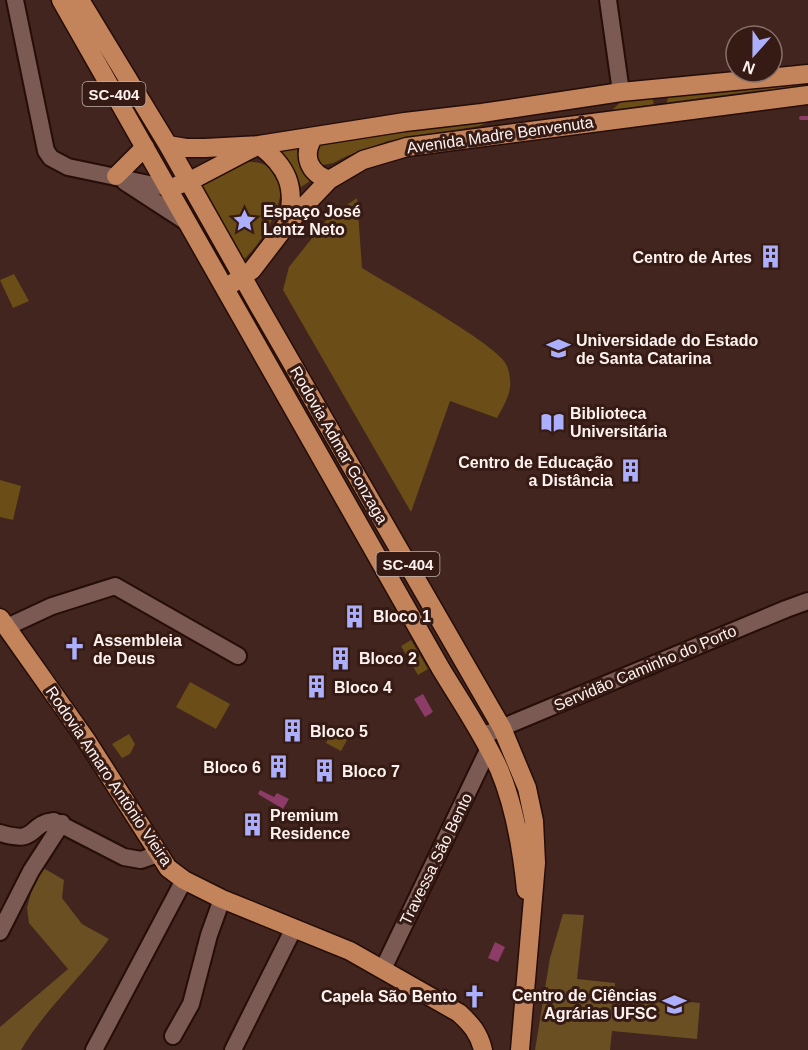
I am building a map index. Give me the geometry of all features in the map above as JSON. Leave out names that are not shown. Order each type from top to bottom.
[{"type":"main road","name":"Rodovia Admar Gonzaga","points":[[61,0],[485,742],[507,790],[516,825],[524,866],[531,945]]},
{"type":"main road","name":"Rodovia Admar Gonzaga","points":[[80,0],[168,145],[502,728],[527,788],[534,821],[537,863],[520,1050]]},
{"type":"main road","name":"Avenida Madre Benvenuta","points":[[168,145],[186,148],[259,145],[621,92],[808,74]]},
{"type":"main road","points":[[662,115],[663,103],[670,86]]},
{"type":"main road","points":[[588,123],[617,101],[621,92]]},
{"type":"main road","name":"Avenida Madre Benvenuta","points":[[225,288],[252,270],[288,222],[329,180],[363,160],[407,147],[808,95]]},
{"type":"main road","points":[[313,138],[307,152],[310,167],[315,173],[329,180]]},
{"type":"main road","points":[[259,145],[273,156],[284,171],[290,187],[291,205],[288,222]]},
{"type":"main road","name":"Avenida Madre Benvenuta","points":[[168,188],[188,182],[259,145]]},
{"type":"main road","points":[[116,176],[145,147]]},
{"type":"main road","name":"Rodovia Amaro Antônio Vieira","points":[[3,622],[87,741],[168,868],[184,880],[222,899],[336,944],[383,969],[459,1013],[473,1025],[483,1050]]},
{"type":"street","points":[[15,0],[46,151],[51,158],[68,167],[168,188]]},
{"type":"street","points":[[608,0],[621,92]]},
{"type":"street","points":[[116,176],[188,223]]},
{"type":"street","points":[[3,622],[115,586],[238,656]]},
{"type":"street","name":"Servidão Caminho do Porto","points":[[485,742],[502,728],[808,601]]},
{"type":"street","name":"Travessa São Bento","points":[[383,969],[485,742]]},
{"type":"street","points":[[0,833],[22,838],[54,820],[124,857],[141,860],[158,854]]},
{"type":"street","points":[[0,932],[31,871],[62,823]]},
{"type":"street","points":[[94,1050],[184,880]]},
{"type":"street","points":[[173,1036],[191,1004],[206,946],[222,899]]},
{"type":"street","points":[[233,1050],[294,928]]},
{"type":"shaded area","points":[[808,79],[808,86],[666,104],[669,95],[765,84],[784,84],[784,82]]},
{"type":"shaded area","points":[[657,95],[653,99],[654,107],[610,112],[625,98]]},
{"type":"shaded area","name":"Espaço José Lentz Neto","points":[[516,111],[479,126],[388,141],[333,163],[323,165],[314,161],[318,143]]},
{"type":"shaded area","name":"Espaço José Lentz Neto","points":[[297,147],[301,165],[316,177],[301,187],[294,171],[278,153]]},
{"type":"shaded area","name":"Espaço José Lentz Neto","points":[[234,162],[255,162],[270,167],[280,180],[281,191],[273,219],[257,245],[241,261],[199,185]]},
{"type":"shaded area","points":[[357,198],[362,268],[485,344],[500,357],[507,366],[509,374],[509,394],[497,418],[450,401],[411,512],[283,290],[289,267],[328,218]]},
{"type":"shaded area","points":[[14,274],[29,301],[13,308],[0,280]]},
{"type":"shaded area","points":[[0,480],[21,486],[13,520],[0,517]]},
{"type":"shaded area","points":[[411,640],[428,669],[418,675],[401,646]]},
{"type":"shaded area","points":[[190,682],[230,704],[216,729],[176,707]]},
{"type":"shaded area","points":[[423,694],[433,712],[425,717],[414,699]]},
{"type":"shaded area","points":[[332,731],[347,740],[341,751],[326,743]]},
{"type":"shaded area","points":[[129,734],[135,744],[130,754],[122,758],[112,744]]},
{"type":"shaded area","points":[[260,790],[274,797],[277,793],[289,799],[283,809],[258,794]]},
{"type":"shaded area","points":[[38,865],[64,880],[62,898],[82,924],[109,939],[52,1007],[21,1050],[0,1050],[0,1027],[68,969],[29,923],[27,908]]},
{"type":"shaded area","points":[[563,914],[584,915],[577,979],[615,983],[615,994],[700,1003],[697,1039],[612,1031],[610,1050],[535,1050],[550,958]]},
{"type":"shaded area","points":[[495,942],[505,947],[498,962],[488,958]]},
{"type":"waterway","points":[[801,118],[808,118]]},
{"type":"place","name":"Espaço José Lentz Neto","points":[[245,220]]},
{"type":"place","name":"Centro de Artes","points":[[770,257]]},
{"type":"place","name":"Universidade do Estado de Santa Catarina","points":[[558,349]]},
{"type":"place","name":"Biblioteca Universitária","points":[[552,422]]},
{"type":"place","name":"Centro de Educação a Distância","points":[[631,471]]},
{"type":"place","name":"Bloco 1","points":[[355,616]]},
{"type":"place","name":"Assembleia de Deus","points":[[75,649]]},
{"type":"place","name":"Bloco 2","points":[[341,658]]},
{"type":"place","name":"Bloco 4","points":[[316,687]]},
{"type":"place","name":"Bloco 5","points":[[292,731]]},
{"type":"place","name":"Bloco 6","points":[[279,767]]},
{"type":"place","name":"Bloco 7","points":[[324,771]]},
{"type":"place","name":"Premium Residence","points":[[252,824]]},
{"type":"place","name":"Capela São Bento","points":[[475,996]]},
{"type":"place","name":"Centro de Ciências Agrárias UFSC","points":[[675,1004]]}]
